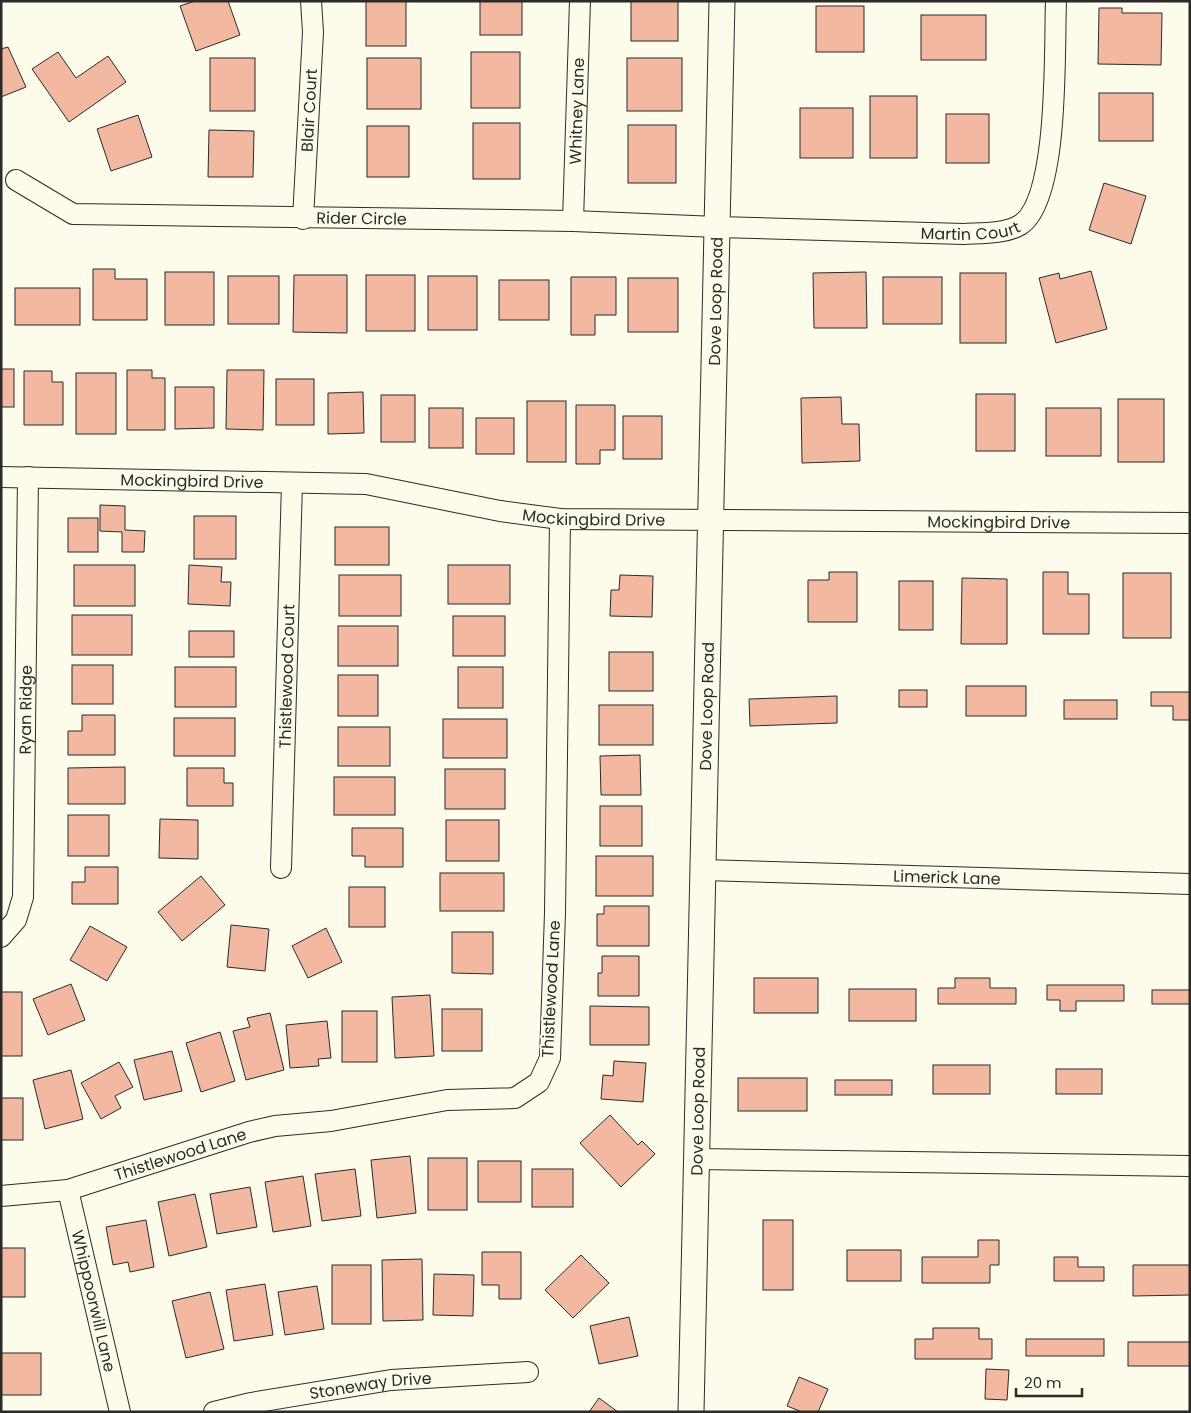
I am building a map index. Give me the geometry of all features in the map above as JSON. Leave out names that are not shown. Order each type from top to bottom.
[{"type":"street","name":"Blair Court","points":[[303,219],[313,32],[311,1]]},
{"type":"street","name":"Whitney Lane","points":[[573,221],[580,1]]},
{"type":"street","name":"Dove Loop Road","points":[[691,1412],[722,1]]},
{"type":"street","name":"Martin Court","points":[[717,227],[964,234],[998,231],[1020,225],[1032,213],[1041,194],[1052,139],[1056,1]]},
{"type":"street","name":"Rider Circle","points":[[16,180],[73,214],[303,219],[573,221],[717,227]]},
{"type":"street","name":"Mockingbird Drive","points":[[1,477],[366,484],[500,511],[560,519],[1190,524]]},
{"type":"street","name":"Ryan Ridge","points":[[1,937],[16,920],[23,897],[28,477]]},
{"type":"street","name":"Thistlewood Court","points":[[281,868],[292,483]]},
{"type":"street","name":"Thistlewood Lane","points":[[1,1196],[68,1190],[249,1132],[275,1126],[331,1121],[447,1100],[516,1098],[539,1082],[550,1058],[551,1039],[555,913],[560,519]]},
{"type":"street","name":"Limerick Lane","points":[[703,870],[1190,884]]},
{"type":"street","points":[[697,1159],[1190,1166]]},
{"type":"street","name":"Whippoorwill Lane","points":[[68,1190],[120,1412]]},
{"type":"street","name":"Stoneway Drive","points":[[214,1412],[251,1403],[391,1380],[528,1372]]},
{"type":"building","points":[[195,1],[228,1],[240,35],[196,51],[180,6]]},
{"type":"building","points":[[366,1],[406,1],[406,46],[366,46]]},
{"type":"building","points":[[480,1],[522,1],[522,35],[480,35]]},
{"type":"building","points":[[631,1],[678,1],[678,41],[631,41]]},
{"type":"building","points":[[816,6],[864,6],[864,52],[816,52]]},
{"type":"building","points":[[1099,8],[1122,8],[1122,13],[1162,13],[1161,65],[1098,64]]},
{"type":"building","points":[[921,15],[986,15],[986,60],[921,60]]},
{"type":"building","points":[[8,47],[26,87],[1,97],[1,49]]},
{"type":"building","points":[[58,52],[76,78],[108,56],[126,82],[69,122],[32,69]]},
{"type":"building","points":[[471,52],[520,52],[520,108],[471,108]]},
{"type":"building","points":[[210,58],[255,58],[255,111],[210,111]]},
{"type":"building","points":[[367,58],[421,58],[421,109],[367,109]]},
{"type":"building","points":[[627,58],[682,58],[682,111],[627,111]]},
{"type":"building","points":[[1099,93],[1153,93],[1153,141],[1099,141]]},
{"type":"building","points":[[870,96],[917,96],[917,158],[870,158]]},
{"type":"building","points":[[800,108],[853,108],[853,158],[800,158]]},
{"type":"building","points":[[946,114],[989,114],[989,163],[946,163]]},
{"type":"building","points":[[138,115],[152,157],[111,171],[97,129]]},
{"type":"building","points":[[473,123],[520,123],[520,179],[473,179]]},
{"type":"building","points":[[628,125],[676,125],[676,183],[628,183]]},
{"type":"building","points":[[367,126],[409,126],[409,177],[367,177]]},
{"type":"building","points":[[209,130],[254,131],[253,177],[208,177]]},
{"type":"building","points":[[1104,183],[1146,196],[1131,244],[1089,230]]},
{"type":"building","points":[[93,269],[115,269],[115,279],[147,279],[147,320],[93,320]]},
{"type":"building","points":[[1091,271],[1107,329],[1056,343],[1039,278],[1059,273],[1060,279]]},
{"type":"building","points":[[165,272],[214,272],[214,325],[165,325]]},
{"type":"building","points":[[866,272],[867,328],[814,328],[813,273]]},
{"type":"building","points":[[960,273],[1006,273],[1006,343],[960,343]]},
{"type":"building","points":[[294,275],[347,275],[347,333],[293,332]]},
{"type":"building","points":[[366,275],[415,275],[415,331],[366,331]]},
{"type":"building","points":[[228,276],[279,276],[279,324],[228,324]]},
{"type":"building","points":[[428,276],[477,276],[477,330],[428,330]]},
{"type":"building","points":[[571,277],[616,277],[616,315],[595,315],[595,335],[571,335]]},
{"type":"building","points":[[883,277],[942,277],[942,324],[883,324]]},
{"type":"building","points":[[628,278],[678,278],[678,332],[628,332]]},
{"type":"building","points":[[499,280],[549,280],[549,320],[499,320]]},
{"type":"building","points":[[15,288],[80,288],[80,325],[15,325]]},
{"type":"building","points":[[1,369],[14,369],[14,407],[1,407]]},
{"type":"building","points":[[127,370],[152,370],[152,378],[165,378],[165,430],[127,430]]},
{"type":"building","points":[[227,370],[264,370],[263,430],[226,429]]},
{"type":"building","points":[[24,371],[52,371],[52,382],[63,382],[63,425],[24,425]]},
{"type":"building","points":[[76,373],[116,373],[116,434],[76,434]]},
{"type":"building","points":[[276,379],[314,379],[314,425],[276,425]]},
{"type":"building","points":[[175,387],[214,387],[214,428],[175,429]]},
{"type":"building","points":[[363,392],[364,433],[328,434],[328,393]]},
{"type":"building","points":[[976,394],[1015,394],[1015,451],[976,451]]},
{"type":"building","points":[[381,395],[415,395],[415,442],[381,442]]},
{"type":"building","points":[[841,397],[842,424],[859,424],[860,461],[802,463],[801,398]]},
{"type":"building","points":[[1118,399],[1164,399],[1164,462],[1118,462]]},
{"type":"building","points":[[527,401],[566,401],[566,462],[527,462]]},
{"type":"building","points":[[576,405],[615,405],[615,450],[600,450],[600,464],[576,464]]},
{"type":"building","points":[[429,408],[463,408],[463,448],[429,448]]},
{"type":"building","points":[[1046,408],[1101,408],[1101,456],[1046,456]]},
{"type":"building","points":[[623,416],[662,416],[662,459],[623,459]]},
{"type":"building","points":[[476,418],[514,418],[514,454],[476,454]]},
{"type":"building","points":[[100,505],[125,506],[125,530],[145,531],[144,552],[122,552],[122,532],[100,531]]},
{"type":"building","points":[[194,516],[236,516],[236,559],[194,559]]},
{"type":"building","points":[[68,518],[98,518],[98,552],[68,552]]},
{"type":"building","points":[[335,527],[389,527],[389,565],[335,565]]},
{"type":"building","points":[[74,565],[135,565],[135,606],[74,606]]},
{"type":"building","points":[[189,565],[222,567],[221,582],[231,582],[230,606],[188,604]]},
{"type":"building","points":[[448,565],[510,565],[510,604],[448,604]]},
{"type":"building","points":[[829,572],[857,572],[857,622],[808,622],[808,580],[829,580]]},
{"type":"building","points":[[1043,572],[1068,572],[1068,594],[1089,594],[1089,634],[1043,634]]},
{"type":"building","points":[[1123,573],[1171,573],[1171,638],[1123,638]]},
{"type":"building","points":[[339,575],[401,575],[401,616],[339,616]]},
{"type":"building","points":[[620,575],[653,576],[652,617],[610,616],[611,590],[619,590]]},
{"type":"building","points":[[962,578],[1007,579],[1007,644],[961,644]]},
{"type":"building","points":[[899,581],[933,581],[933,630],[899,630]]},
{"type":"building","points":[[72,615],[132,615],[132,655],[72,655]]},
{"type":"building","points":[[453,616],[505,616],[505,656],[453,656]]},
{"type":"building","points":[[338,626],[398,626],[398,666],[338,666]]},
{"type":"building","points":[[189,631],[234,631],[234,657],[189,657]]},
{"type":"building","points":[[609,652],[653,652],[653,691],[609,691]]},
{"type":"building","points":[[72,665],[113,665],[113,704],[72,704]]},
{"type":"building","points":[[175,667],[236,667],[236,707],[175,707]]},
{"type":"building","points":[[458,667],[503,667],[503,708],[458,708]]},
{"type":"building","points":[[338,675],[378,675],[378,716],[338,716]]},
{"type":"building","points":[[966,686],[1026,686],[1026,716],[966,716]]},
{"type":"building","points":[[899,690],[927,690],[927,707],[899,707]]},
{"type":"building","points":[[1151,692],[1190,692],[1190,720],[1173,720],[1173,706],[1151,706]]},
{"type":"building","points":[[837,696],[837,723],[750,726],[749,699]]},
{"type":"building","points":[[1064,700],[1117,700],[1117,719],[1064,719]]},
{"type":"building","points":[[599,705],[653,705],[653,745],[599,745]]},
{"type":"building","points":[[82,715],[115,715],[115,755],[68,755],[68,731],[82,731]]},
{"type":"building","points":[[174,718],[235,718],[235,756],[174,756]]},
{"type":"building","points":[[443,719],[507,719],[507,758],[443,758]]},
{"type":"building","points":[[338,727],[390,727],[390,766],[338,766]]},
{"type":"building","points":[[640,755],[641,795],[601,795],[600,756]]},
{"type":"building","points":[[125,767],[125,804],[68,804],[68,768]]},
{"type":"building","points":[[187,768],[224,768],[224,783],[233,783],[233,806],[187,806]]},
{"type":"building","points":[[445,769],[505,769],[505,809],[445,809]]},
{"type":"building","points":[[334,777],[395,777],[395,815],[334,815]]},
{"type":"building","points":[[600,806],[642,806],[642,846],[600,846]]},
{"type":"building","points":[[68,815],[109,815],[109,856],[68,856]]},
{"type":"building","points":[[160,819],[198,820],[198,859],[159,858]]},
{"type":"building","points":[[446,820],[499,820],[499,861],[446,861]]},
{"type":"building","points":[[352,828],[403,828],[403,867],[365,867],[365,856],[352,856]]},
{"type":"building","points":[[596,856],[653,856],[653,896],[596,896]]},
{"type":"building","points":[[85,867],[118,867],[118,904],[72,904],[72,882],[85,882]]},
{"type":"building","points":[[440,873],[504,873],[504,911],[440,911]]},
{"type":"building","points":[[201,876],[225,905],[182,941],[158,912]]},
{"type":"building","points":[[349,887],[385,887],[385,927],[349,927]]},
{"type":"building","points":[[604,906],[649,906],[649,946],[597,946],[597,914],[604,914]]},
{"type":"building","points":[[231,925],[269,929],[265,971],[227,967]]},
{"type":"building","points":[[90,926],[127,947],[107,981],[70,960]]},
{"type":"building","points":[[326,928],[342,962],[308,978],[292,946]]},
{"type":"building","points":[[452,932],[493,932],[493,974],[452,973]]},
{"type":"building","points":[[602,956],[639,956],[639,996],[598,996],[598,973],[602,973]]},
{"type":"building","points":[[754,978],[818,978],[818,1013],[754,1013]]},
{"type":"building","points":[[955,978],[990,978],[990,988],[1016,988],[1016,1004],[938,1004],[938,988],[955,988]]},
{"type":"building","points":[[71,984],[85,1020],[48,1035],[33,999]]},
{"type":"building","points":[[1047,985],[1124,985],[1124,1001],[1076,1001],[1076,1011],[1060,1011],[1060,1000],[1047,1000]]},
{"type":"building","points":[[849,989],[916,989],[916,1021],[849,1021]]},
{"type":"building","points":[[1152,990],[1190,990],[1190,1004],[1152,1004]]},
{"type":"building","points":[[1,992],[22,992],[22,1056],[1,1056]]},
{"type":"building","points":[[430,995],[434,1056],[395,1058],[392,997]]},
{"type":"building","points":[[590,1006],[649,1007],[649,1045],[590,1045]]},
{"type":"building","points":[[442,1009],[482,1009],[482,1051],[442,1051]]},
{"type":"building","points":[[342,1011],[377,1011],[377,1062],[342,1062]]},
{"type":"building","points":[[270,1013],[284,1070],[246,1080],[233,1031],[250,1027],[247,1018]]},
{"type":"building","points":[[327,1021],[331,1058],[318,1059],[319,1066],[290,1068],[286,1025]]},
{"type":"building","points":[[220,1032],[235,1081],[201,1092],[186,1043]]},
{"type":"building","points":[[172,1051],[182,1091],[144,1100],[134,1060]]},
{"type":"building","points":[[614,1061],[646,1063],[643,1102],[601,1099],[603,1075],[613,1076]]},
{"type":"building","points":[[119,1062],[133,1087],[115,1096],[121,1108],[101,1119],[81,1083]]},
{"type":"building","points":[[933,1065],[990,1065],[990,1094],[933,1094]]},
{"type":"building","points":[[1056,1069],[1102,1069],[1102,1094],[1056,1094]]},
{"type":"building","points":[[71,1070],[83,1119],[45,1129],[33,1080]]},
{"type":"building","points":[[738,1078],[807,1078],[807,1111],[738,1111]]},
{"type":"building","points":[[835,1080],[892,1080],[892,1095],[835,1095]]},
{"type":"building","points":[[1,1098],[23,1098],[23,1140],[1,1140]]},
{"type":"building","points":[[610,1115],[638,1145],[642,1141],[655,1154],[621,1187],[580,1143]]},
{"type":"building","points":[[410,1156],[416,1213],[377,1218],[371,1160]]},
{"type":"building","points":[[428,1158],[467,1158],[467,1210],[428,1210]]},
{"type":"building","points":[[478,1161],[521,1161],[521,1202],[478,1202]]},
{"type":"building","points":[[355,1169],[361,1216],[322,1221],[315,1174]]},
{"type":"building","points":[[532,1169],[573,1169],[573,1207],[532,1207]]},
{"type":"building","points":[[303,1176],[311,1226],[273,1232],[265,1182]]},
{"type":"building","points":[[250,1187],[257,1227],[217,1234],[210,1194]]},
{"type":"building","points":[[195,1194],[207,1247],[169,1256],[158,1202]]},
{"type":"building","points":[[146,1220],[154,1267],[130,1272],[128,1262],[113,1265],[106,1227]]},
{"type":"building","points":[[763,1220],[793,1220],[793,1290],[763,1290]]},
{"type":"building","points":[[978,1240],[999,1240],[999,1265],[990,1265],[990,1283],[922,1283],[922,1257],[978,1257]]},
{"type":"building","points":[[1,1248],[25,1248],[25,1297],[1,1297]]},
{"type":"building","points":[[847,1250],[901,1250],[901,1281],[847,1281]]},
{"type":"building","points":[[482,1252],[521,1252],[521,1299],[499,1299],[499,1285],[482,1285]]},
{"type":"building","points":[[581,1255],[609,1283],[573,1318],[545,1290]]},
{"type":"building","points":[[1054,1257],[1078,1257],[1078,1267],[1104,1267],[1104,1281],[1054,1281]]},
{"type":"building","points":[[422,1259],[423,1320],[383,1321],[382,1260]]},
{"type":"building","points":[[332,1265],[371,1265],[371,1324],[332,1324]]},
{"type":"building","points":[[1133,1265],[1190,1265],[1190,1295],[1133,1296]]},
{"type":"building","points":[[434,1274],[474,1275],[473,1316],[433,1315]]},
{"type":"building","points":[[265,1284],[273,1335],[234,1341],[226,1290]]},
{"type":"building","points":[[317,1286],[324,1329],[285,1335],[278,1292]]},
{"type":"building","points":[[210,1292],[224,1349],[186,1358],[172,1301]]},
{"type":"building","points":[[629,1317],[638,1356],[599,1364],[590,1326]]},
{"type":"building","points":[[933,1328],[979,1328],[979,1339],[992,1339],[992,1359],[915,1359],[915,1339],[933,1339]]},
{"type":"building","points":[[1026,1339],[1104,1339],[1104,1356],[1026,1356]]},
{"type":"building","points":[[1128,1342],[1190,1342],[1190,1366],[1128,1366]]},
{"type":"building","points":[[1,1353],[41,1353],[41,1395],[1,1395]]},
{"type":"building","points":[[986,1369],[1009,1370],[1007,1400],[985,1399]]},
{"type":"building","points":[[799,1377],[828,1389],[818,1412],[802,1412],[787,1406]]},
{"type":"building","points":[[599,1398],[618,1412],[589,1412]]}]
